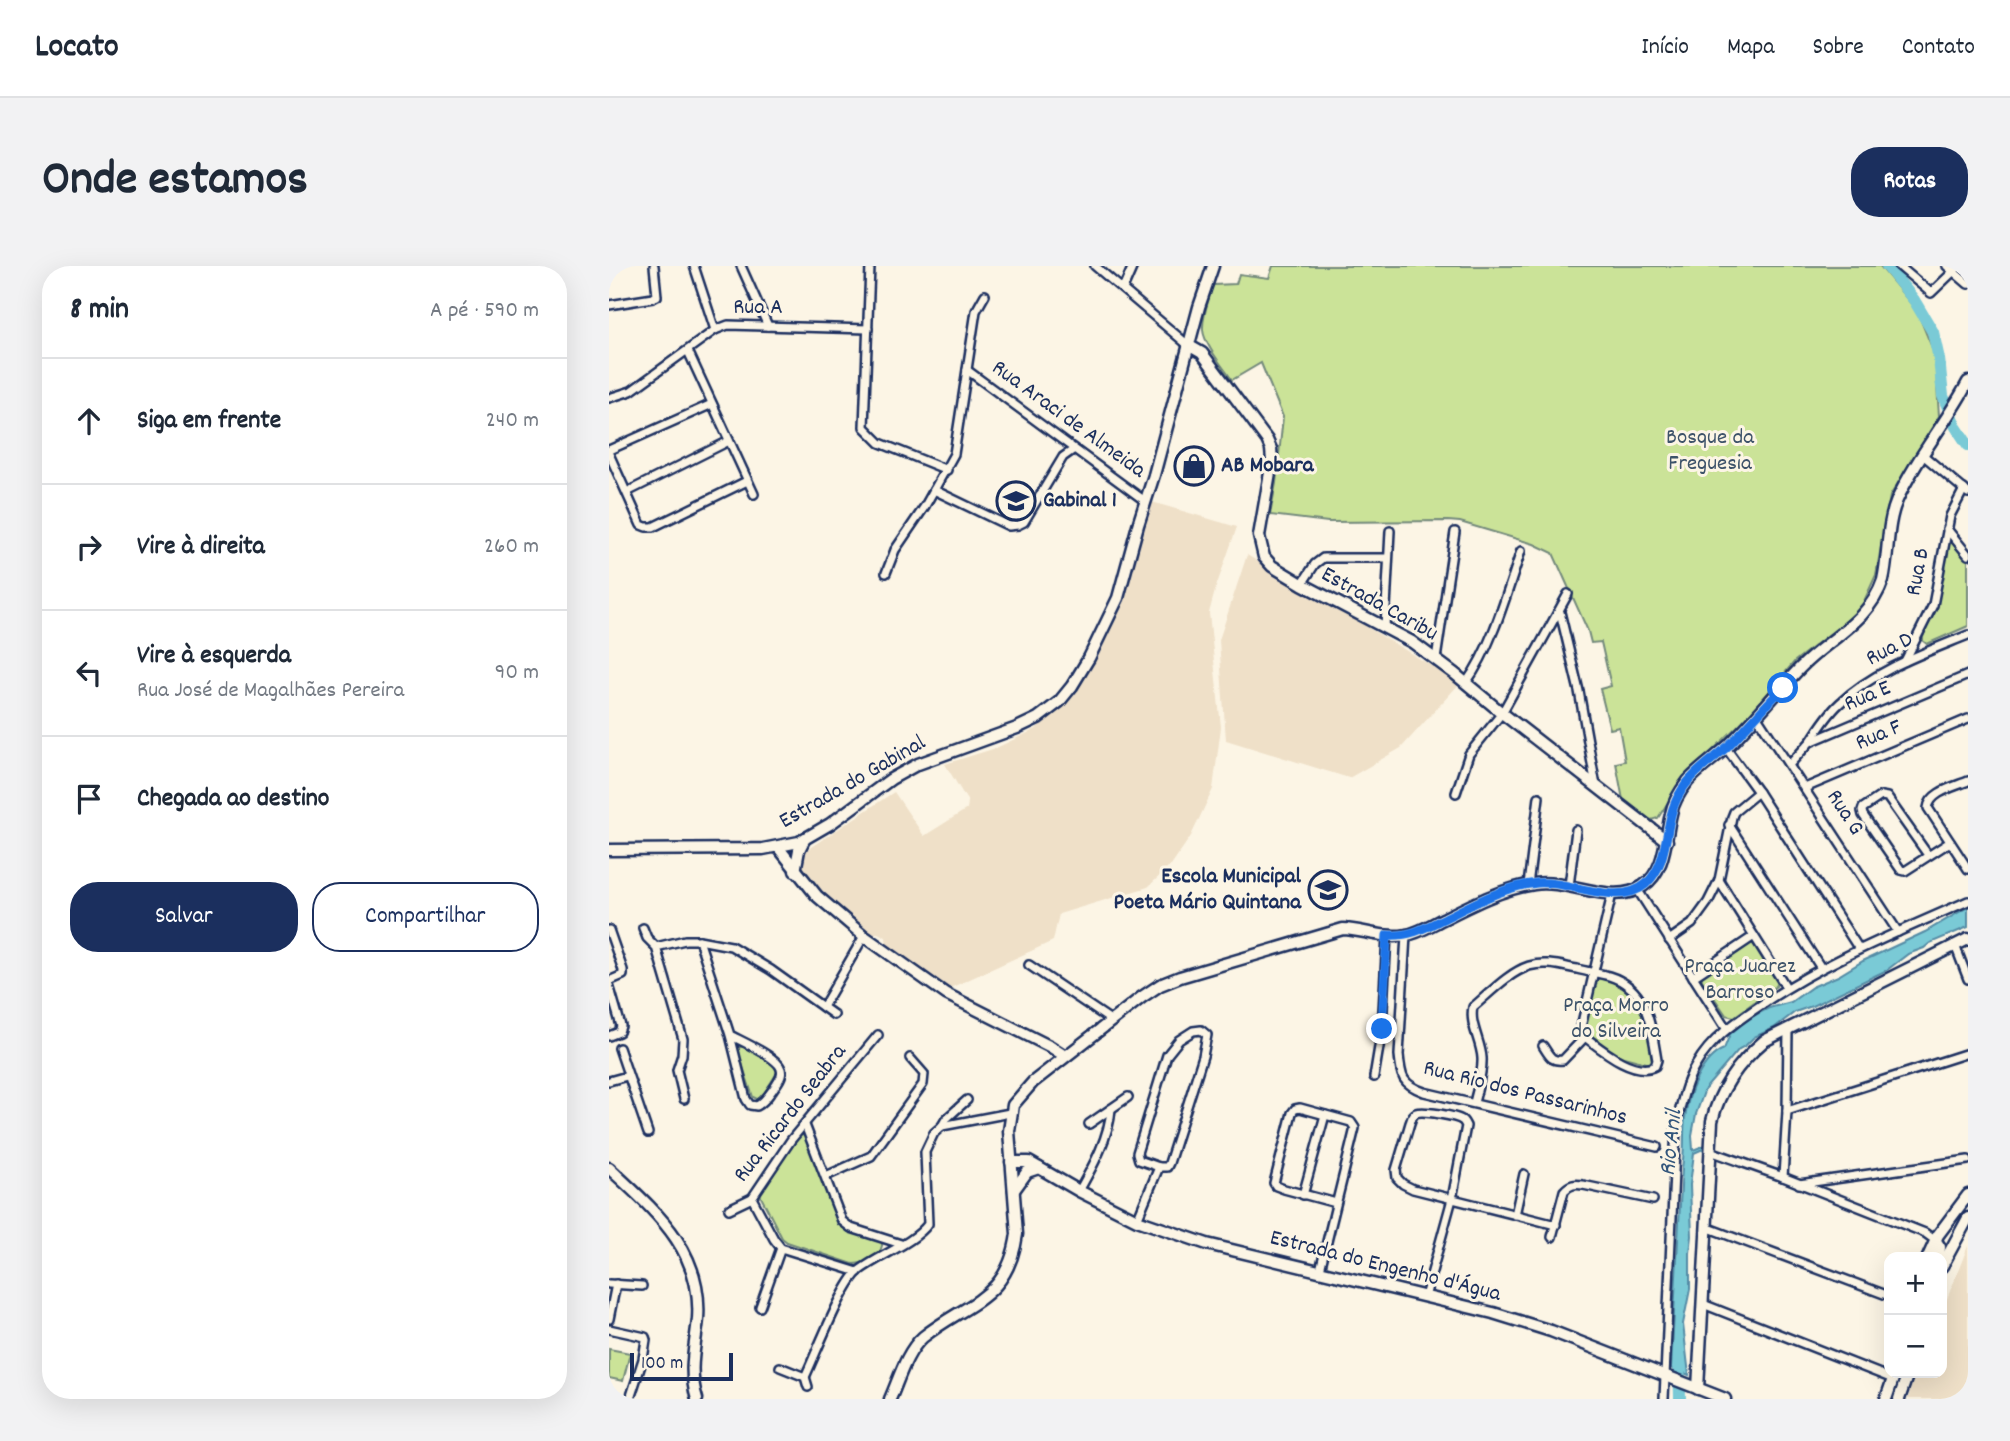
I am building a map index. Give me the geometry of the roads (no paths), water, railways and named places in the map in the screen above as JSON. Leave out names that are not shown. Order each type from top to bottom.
[{"type":"main road","name":"Estrada do Gabinal","points":[[609,850],[778,847],[805,838],[830,824],[891,779],[918,764],[1017,728],[1038,718],[1059,702],[1089,657],[1118,598],[1188,345],[1213,266]]},
{"type":"main road","name":"Estrada Caribu","points":[[1188,345],[1202,354],[1271,449],[1272,461],[1260,524],[1260,548],[1263,558],[1302,584],[1412,642],[1667,841]]},
{"type":"main road","points":[[890,1399],[914,1347],[993,1289],[1003,1276],[1015,1250],[1017,1234],[1010,1113],[1019,1097],[1065,1056],[1160,985],[1343,929],[1387,935],[1418,932],[1481,900],[1536,883],[1622,894],[1637,889],[1651,879],[1667,841],[1671,812],[1680,793],[1800,669],[1868,610],[1883,580],[1895,507],[1906,482],[1968,382]]},
{"type":"main road","points":[[795,871],[799,850],[805,838]]},
{"type":"main road","points":[[778,847],[817,896],[865,936],[946,994],[1065,1056]]},
{"type":"main road","points":[[1696,1391],[1712,1121],[1715,1106],[1728,1079],[1765,1041],[1968,939]]},
{"type":"main road","points":[[1010,1141],[1034,1165],[1014,1190]]},
{"type":"main road","name":"Estrada do Engenho d'Água","points":[[1011,1162],[1034,1165],[1137,1220],[1207,1244],[1493,1312],[1668,1377],[1696,1391],[1725,1399]]},
{"type":"main road","points":[[609,1168],[669,1227],[690,1264],[698,1300],[698,1321],[691,1363],[691,1377],[697,1399]]},
{"type":"main road","points":[[1930,1252],[1949,1220],[1968,1195]]},
{"type":"main road","points":[[1947,1257],[1968,1218]]},
{"type":"main road","points":[[1936,1241],[1940,1252]]},
{"type":"main road","points":[[1886,1399],[1893,1378]]},
{"type":"main road","points":[[1899,1399],[1906,1378]]},
{"type":"street","points":[[609,305],[657,296],[654,266]]},
{"type":"street","name":"Rua A","points":[[694,266],[715,330],[728,325],[868,329]]},
{"type":"street","points":[[741,266],[768,326]]},
{"type":"street","points":[[870,266],[864,427],[880,443],[947,470]]},
{"type":"street","points":[[1095,266],[1188,345]]},
{"type":"street","points":[[1123,289],[1133,266]]},
{"type":"street","points":[[1899,266],[1931,293],[1953,268],[1968,284]]},
{"type":"street","points":[[886,573],[895,550],[925,506],[954,454],[977,311],[985,295]]},
{"type":"street","points":[[609,398],[631,391],[715,330]]},
{"type":"street","points":[[688,351],[754,494]]},
{"type":"street","name":"Rua Araci de Almeida","points":[[967,370],[1145,501]]},
{"type":"street","points":[[712,404],[609,452],[641,525],[653,527],[747,481]]},
{"type":"street","points":[[627,492],[729,441]]},
{"type":"street","points":[[1062,442],[1063,457]]},
{"type":"street","points":[[934,490],[1009,526],[1018,526],[1024,522],[1063,457],[1073,450]]},
{"type":"street","points":[[1923,455],[1966,491]]},
{"type":"street","name":"Rua B","points":[[1905,661],[1935,598],[1947,529],[1954,506],[1966,491]]},
{"type":"street","points":[[1947,529],[1968,555]]},
{"type":"street","points":[[1385,627],[1390,531]]},
{"type":"street","points":[[1436,659],[1455,532]]},
{"type":"street","points":[[1466,683],[1483,655],[1521,551]]},
{"type":"street","points":[[1302,584],[1315,564],[1323,558],[1388,558]]},
{"type":"street","points":[[1456,793],[1469,754],[1502,713],[1568,594]]},
{"type":"street","points":[[1560,612],[1580,691],[1596,786]]},
{"type":"street","name":"Rua D","points":[[1810,742],[1829,714],[1843,700],[1871,681],[1905,661],[1968,635]]},
{"type":"street","name":"Rua E","points":[[1790,764],[1810,742],[1968,675]]},
{"type":"street","name":"Rua G","points":[[1756,715],[1898,932]]},
{"type":"street","name":"Rua F","points":[[1805,789],[1968,719]]},
{"type":"street","points":[[1725,748],[1758,792],[1859,949]]},
{"type":"street","points":[[1968,781],[1934,796],[1929,801],[1929,811],[1968,869]]},
{"type":"street","points":[[1669,940],[1692,924],[1701,913],[1719,880],[1734,812],[1758,792]]},
{"type":"street","points":[[1928,855],[1887,797],[1881,796],[1863,808],[1863,815],[1901,870],[1905,870],[1949,842]]},
{"type":"street","points":[[1528,886],[1539,797]]},
{"type":"street","points":[[1729,825],[1821,968]]},
{"type":"street","points":[[1569,886],[1576,830]]},
{"type":"street","points":[[1719,880],[1786,987]]},
{"type":"street","points":[[1637,889],[1726,1028]]},
{"type":"street","points":[[1474,1103],[1482,1055],[1472,1020],[1473,1007],[1516,972],[1529,966],[1551,963],[1594,973],[1610,976],[1624,982],[1643,1002],[1651,1026],[1657,1060],[1655,1066],[1645,1069],[1611,1058],[1585,1037],[1581,1027],[1594,973],[1612,894]]},
{"type":"street","points":[[1664,1399],[1668,1377],[1677,1126],[1685,1092],[1696,1065],[1726,1028],[1786,987],[1859,949],[1968,901]]},
{"type":"street","points":[[643,928],[647,938],[656,947],[683,1039],[677,1070],[684,1099]]},
{"type":"street","points":[[609,930],[623,970],[620,977],[609,983],[621,1026],[619,1032],[609,1035]]},
{"type":"street","points":[[1374,1077],[1382,1029],[1387,935]]},
{"type":"street","name":"Rua Rio dos Passarinhos","points":[[1406,935],[1399,1055],[1405,1083],[1411,1087],[1657,1147]]},
{"type":"street","points":[[823,1007],[865,936]]},
{"type":"street","points":[[1693,977],[1754,936]]},
{"type":"street","points":[[656,947],[685,940],[731,946],[771,970],[834,1015]]},
{"type":"street","points":[[699,940],[730,1035],[746,1099],[750,1105],[757,1106],[766,1099],[781,1077],[780,1065],[730,1035]]},
{"type":"street","points":[[1955,945],[1968,979]]},
{"type":"street","points":[[1030,965],[1112,1021]]},
{"type":"street","points":[[1783,1177],[1788,1029]]},
{"type":"street","points":[[1201,1030],[1207,1035],[1203,1056],[1169,1163],[1167,1167],[1159,1167],[1139,1160],[1136,1153],[1167,1055],[1179,1040],[1193,1031],[1201,1030]]},
{"type":"street","name":"Rua Ricardo Seabra","points":[[729,1209],[752,1198],[791,1140],[878,1035]]},
{"type":"street","points":[[1543,1046],[1551,1059],[1563,1060],[1585,1037]]},
{"type":"street","points":[[619,1048],[648,1133]]},
{"type":"street","points":[[1787,1111],[1968,1053]]},
{"type":"street","points":[[826,1176],[865,1160],[878,1147],[923,1084],[923,1074],[910,1058]]},
{"type":"street","points":[[609,1081],[627,1076]]},
{"type":"street","points":[[1089,1124],[1128,1097]]},
{"type":"street","points":[[805,1377],[847,1287],[858,1272],[913,1238],[928,1224],[925,1152],[934,1133],[951,1112],[967,1100]]},
{"type":"street","points":[[1320,1270],[1355,1128],[1351,1122],[1300,1108],[1295,1109],[1273,1183],[1303,1195],[1336,1203]]},
{"type":"street","points":[[1079,1191],[1099,1154],[1111,1109]]},
{"type":"street","points":[[1425,1297],[1452,1199],[1466,1132],[1464,1122],[1458,1118],[1418,1112],[1410,1123],[1396,1170],[1397,1178],[1403,1184],[1452,1199],[1556,1225]]},
{"type":"street","points":[[942,1126],[1010,1113]]},
{"type":"street","points":[[1303,1195],[1325,1115]]},
{"type":"street","points":[[805,1125],[842,1221],[851,1228],[901,1244]]},
{"type":"street","points":[[1710,1151],[1925,1233],[1936,1241]]},
{"type":"street","points":[[1799,1184],[1968,1160]]},
{"type":"street","points":[[1137,1220],[1159,1167]]},
{"type":"street","points":[[1515,1215],[1524,1174]]},
{"type":"street","points":[[1552,1237],[1564,1191],[1568,1186],[1575,1184],[1653,1200]]},
{"type":"street","points":[[752,1198],[781,1248],[858,1272]]},
{"type":"street","points":[[1706,1227],[1884,1294]]},
{"type":"street","points":[[760,1307],[781,1248]]},
{"type":"street","points":[[609,1319],[612,1284],[642,1286]]},
{"type":"street","points":[[1703,1304],[1884,1372]]},
{"type":"street","points":[[609,1329],[645,1337],[646,1347],[630,1399]]},
{"type":"street","points":[[780,1367],[805,1377],[809,1387]]},
{"type":"water","points":[[1968,907],[1968,927],[1908,954],[1887,970],[1795,1012],[1774,1028],[1754,1037],[1739,1049],[1705,1089],[1692,1135],[1693,1150],[1703,1146],[1703,1149],[1694,1153],[1690,1185],[1690,1289],[1683,1324],[1689,1375],[1671,1368],[1685,1118],[1689,1098],[1702,1068],[1724,1049],[1730,1034],[1751,1017],[1769,1008],[1791,1002],[1812,987],[1925,932]]},
{"type":"waterway","points":[[1887,266],[1914,300],[1933,332],[1943,396],[1956,427],[1968,445]]},
{"type":"waterway","name":"Rio Anil","points":[[1679,1355],[1680,1399]]},
{"type":"place","name":"AB Mobara","points":[[1194,466]]},
{"type":"place","name":"Gabinal 1","points":[[1016,501]]},
{"type":"place","name":"Escola Municipal Poeta Mário Quintana","points":[[1328,890]]},
{"type":"park label","name":"Bosque da Freguesia","points":[[1710,451]]},
{"type":"park label","name":"Praça Juarez Barroso","points":[[1740,980]]},
{"type":"park label","name":"Praça Morro do Silveira","points":[[1616,1019]]}]
